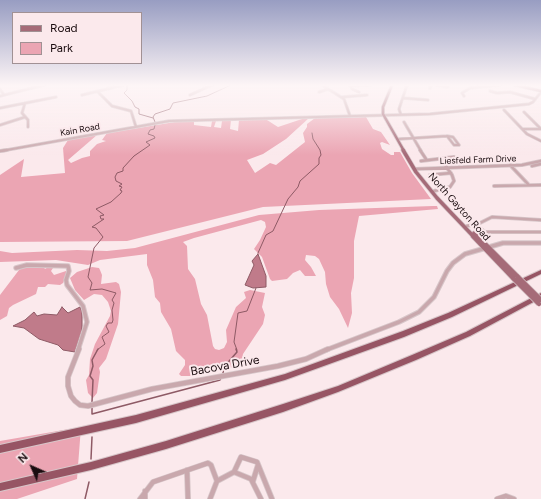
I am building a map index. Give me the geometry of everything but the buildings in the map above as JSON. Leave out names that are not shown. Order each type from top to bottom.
[{"type":"highway","points":[[0,449],[143,417],[234,392],[298,372],[359,351],[423,326],[541,272]]},
{"type":"highway","points":[[0,487],[91,466],[166,445],[284,408],[366,378],[414,358],[468,334],[541,295]]},
{"type":"main road","points":[[384,108],[385,115]]},
{"type":"main road","name":"North Gayton Road","points":[[385,115],[417,170],[434,192],[472,225],[486,247]]},
{"type":"main road","name":"North Gayton Road","points":[[385,115],[417,170],[433,194],[540,304]]},
{"type":"street","points":[[23,108],[22,113],[29,122],[28,127]]},
{"type":"street","points":[[122,108],[131,111],[136,127]]},
{"type":"street","points":[[348,108],[350,116]]},
{"type":"street","points":[[399,108],[401,115]]},
{"type":"street","name":"Kain Road","points":[[0,151],[178,121],[401,115],[484,108]]},
{"type":"street","points":[[504,110],[529,135],[541,141]]},
{"type":"street","points":[[524,112],[541,129]]},
{"type":"street","points":[[0,125],[25,117]]},
{"type":"street","points":[[404,122],[426,160]]},
{"type":"street","points":[[523,128],[541,129]]},
{"type":"street","points":[[399,139],[447,136],[453,137],[459,145],[454,145],[447,136]]},
{"type":"street","points":[[421,161],[454,157]]},
{"type":"street","points":[[434,192],[453,184],[454,178],[441,159]]},
{"type":"street","name":"Liesfeld Farm Drive","points":[[417,170],[511,166],[541,162]]},
{"type":"street","points":[[511,166],[528,185]]},
{"type":"street","points":[[440,190],[430,175],[452,174]]},
{"type":"street","points":[[494,186],[541,185]]},
{"type":"street","points":[[472,225],[492,217],[541,220]]},
{"type":"street","points":[[472,225],[485,232],[496,230],[541,232]]},
{"type":"street","name":"Bacova Drive","points":[[16,268],[27,264],[68,266],[69,271],[66,280],[67,284],[83,306],[87,322],[84,336],[68,377],[68,386],[71,396],[75,401],[80,405],[88,406],[152,390],[296,362],[399,322],[419,312],[429,303],[447,271],[457,260],[466,254],[486,247],[511,242],[541,243]]},
{"type":"street","points":[[210,499],[217,481],[234,472],[241,457],[257,462],[272,499]]},
{"type":"street","points":[[140,499],[153,482],[208,463],[211,465],[217,481]]},
{"type":"street","points":[[253,481],[258,465]]},
{"type":"street","points":[[187,470],[188,499]]},
{"type":"street","points":[[234,472],[252,479],[261,499]]},
{"type":"street","points":[[145,491],[146,499]]},
{"type":"street","points":[[496,499],[506,496],[514,499]]},
{"type":"green space","points":[[366,117],[373,129],[381,132],[390,145],[382,142],[380,143],[382,149],[391,155],[394,155],[394,152],[400,152],[412,173],[431,199],[263,207],[127,241],[0,242],[0,175],[24,159],[21,177],[65,173],[63,148],[68,140],[97,135],[68,160],[71,163],[90,156],[90,151],[97,144],[106,141],[102,140],[107,133],[175,122],[194,121],[194,125],[211,127],[212,121],[216,121],[214,127],[221,128],[222,121],[231,120],[230,129],[238,131],[239,120],[267,120],[278,127],[309,118],[286,139],[263,154],[247,160],[255,173],[270,163],[276,165],[305,142],[303,133],[307,127],[307,124],[315,118]]},
{"type":"green space","points":[[437,206],[438,209],[359,216],[354,241],[354,278],[351,293],[352,313],[348,328],[339,309],[330,297],[326,284],[325,272],[319,259],[315,256],[306,255],[305,260],[316,276],[305,276],[300,270],[293,273],[287,279],[272,281],[270,279],[262,257],[254,249],[266,227],[265,222],[261,220],[183,242],[187,246],[188,269],[195,279],[201,304],[207,315],[213,346],[215,349],[219,350],[224,348],[227,342],[226,330],[236,307],[246,298],[244,292],[250,290],[265,293],[262,307],[265,315],[263,324],[243,354],[241,364],[194,376],[181,376],[179,374],[185,365],[185,360],[176,351],[171,329],[161,312],[160,303],[155,297],[153,280],[147,265],[147,254],[100,260],[88,265],[56,260],[0,262],[0,251],[12,253],[77,250],[107,251],[135,248],[259,215],[319,210]]},
{"type":"green space","points":[[26,266],[43,266],[45,269],[50,266],[53,268],[51,271],[54,275],[66,271],[67,275],[63,283],[60,285],[48,284],[45,287],[38,287],[36,294],[13,305],[9,308],[7,316],[0,320],[0,295],[19,270]]},
{"type":"green space","points":[[92,267],[99,268],[102,275],[101,284],[116,282],[119,284],[121,292],[118,324],[106,359],[99,368],[100,372],[97,393],[93,398],[88,393],[86,380],[89,375],[90,359],[95,344],[110,316],[111,311],[108,302],[102,295],[94,294],[84,300],[75,290],[70,278],[77,272]]},
{"type":"green space","points":[[81,427],[77,479],[17,499],[0,499],[0,441]]},
{"type":"shaded area","points":[[258,254],[266,276],[266,287],[253,288],[245,285],[254,265],[252,261]]},
{"type":"shaded area","points":[[62,307],[68,313],[80,307],[82,312],[82,331],[75,352],[63,350],[58,345],[39,339],[24,328],[13,326],[25,320],[34,312],[37,316],[44,314],[57,315]]},
{"type":"waterway","points":[[138,108],[139,109],[139,114],[153,118]]},
{"type":"waterway","points":[[155,122],[153,117],[155,114],[170,108]]},
{"type":"waterway","points":[[98,349],[105,344],[102,337],[109,332],[106,326],[108,323],[112,323],[113,320],[112,310],[114,303],[112,300],[116,293],[102,289],[90,290],[92,283],[88,277],[94,248],[103,237],[96,228],[92,227],[104,219],[101,219],[100,216],[104,215],[96,209],[111,202],[121,193],[122,191],[120,190],[122,187],[119,186],[122,184],[116,181],[115,177],[117,173],[123,171],[123,168],[134,156],[150,145],[146,142],[155,138],[154,136],[148,134],[150,130],[154,129],[155,125]]},
{"type":"waterway","points":[[258,253],[266,235],[273,231],[288,199],[298,187],[300,181],[319,164],[319,158],[321,155],[320,150],[313,139],[312,133]]},
{"type":"waterway","points":[[237,350],[234,342],[238,313],[247,311],[256,288]]},
{"type":"waterway","points":[[92,402],[93,380],[90,376],[93,366],[92,360],[98,349]]},
{"type":"waterway","points":[[223,373],[224,367],[237,352],[236,349]]},
{"type":"waterway","points":[[92,407],[92,414],[220,380],[221,378]]},
{"type":"waterway","points":[[91,459],[92,437]]},
{"type":"waterway","points":[[85,499],[89,482]]}]
